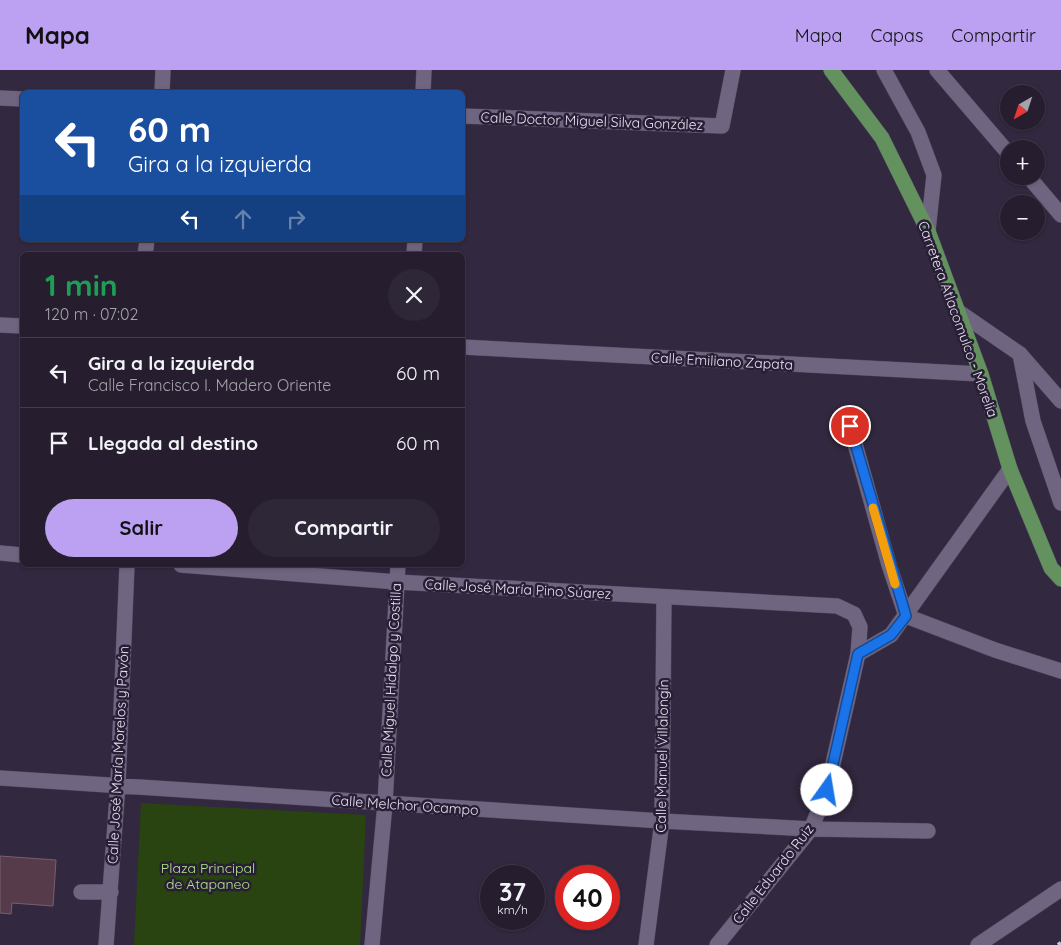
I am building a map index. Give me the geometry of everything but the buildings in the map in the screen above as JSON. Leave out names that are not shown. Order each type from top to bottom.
[{"type":"main road","name":"Carretera Atlacomulco - Morelia","points":[[831,70],[882,138],[928,231],[981,374],[1010,469],[1051,568],[1061,579]]},
{"type":"street","points":[[162,90],[163,70]]},
{"type":"street","points":[[423,90],[424,70]]},
{"type":"street","name":"Calle Doctor Miguel Silva González","points":[[465,116],[722,126],[733,70]]},
{"type":"street","points":[[884,70],[918,132],[934,175],[928,231]]},
{"type":"street","points":[[936,70],[1000,144]]},
{"type":"street","points":[[0,98],[20,99]]},
{"type":"street","points":[[1036,185],[1061,215]]},
{"type":"street","points":[[956,310],[1020,354],[1061,401]]},
{"type":"street","points":[[0,325],[20,326]]},
{"type":"street","name":"Calle Emiliano Zapata","points":[[465,347],[981,374]]},
{"type":"street","points":[[1020,354],[1033,421],[1061,503]]},
{"type":"street","points":[[850,426],[906,616]]},
{"type":"street","points":[[858,654],[891,635],[1010,469]]},
{"type":"street","points":[[0,553],[20,555]]},
{"type":"street","name":"Calle José María Morelos y Pavón","points":[[106,945],[118,784],[127,567]]},
{"type":"street","name":"Calle José María Pino Súarez","points":[[206,567],[397,582],[837,606],[854,614]]},
{"type":"street","name":"Calle Miguel Hidalgo y Costilla","points":[[372,945],[385,804],[398,567]]},
{"type":"street","name":"Calle Manuel Villalongín","points":[[646,945],[662,821],[664,597]]},
{"type":"street","name":"Calle Eduardo Ruiz","points":[[717,945],[811,829],[827,790],[858,654],[860,627],[854,614]]},
{"type":"street","points":[[906,616],[996,650],[1061,671]]},
{"type":"street","name":"Calle Melchor Ocampo","points":[[0,778],[118,784],[385,804],[662,821],[811,829],[928,831]]},
{"type":"street","points":[[978,945],[1061,889]]},
{"type":"street","points":[[81,892],[111,892]]},
{"type":"green space","name":"Plaza Principal de Atapaneo","points":[[141,803],[366,815],[360,945],[134,945]]},
{"type":"slow traffic","points":[[873,508],[895,584]]},
{"type":"route","points":[[827,790],[858,654],[891,635],[906,616],[889,565],[850,426]]}]
